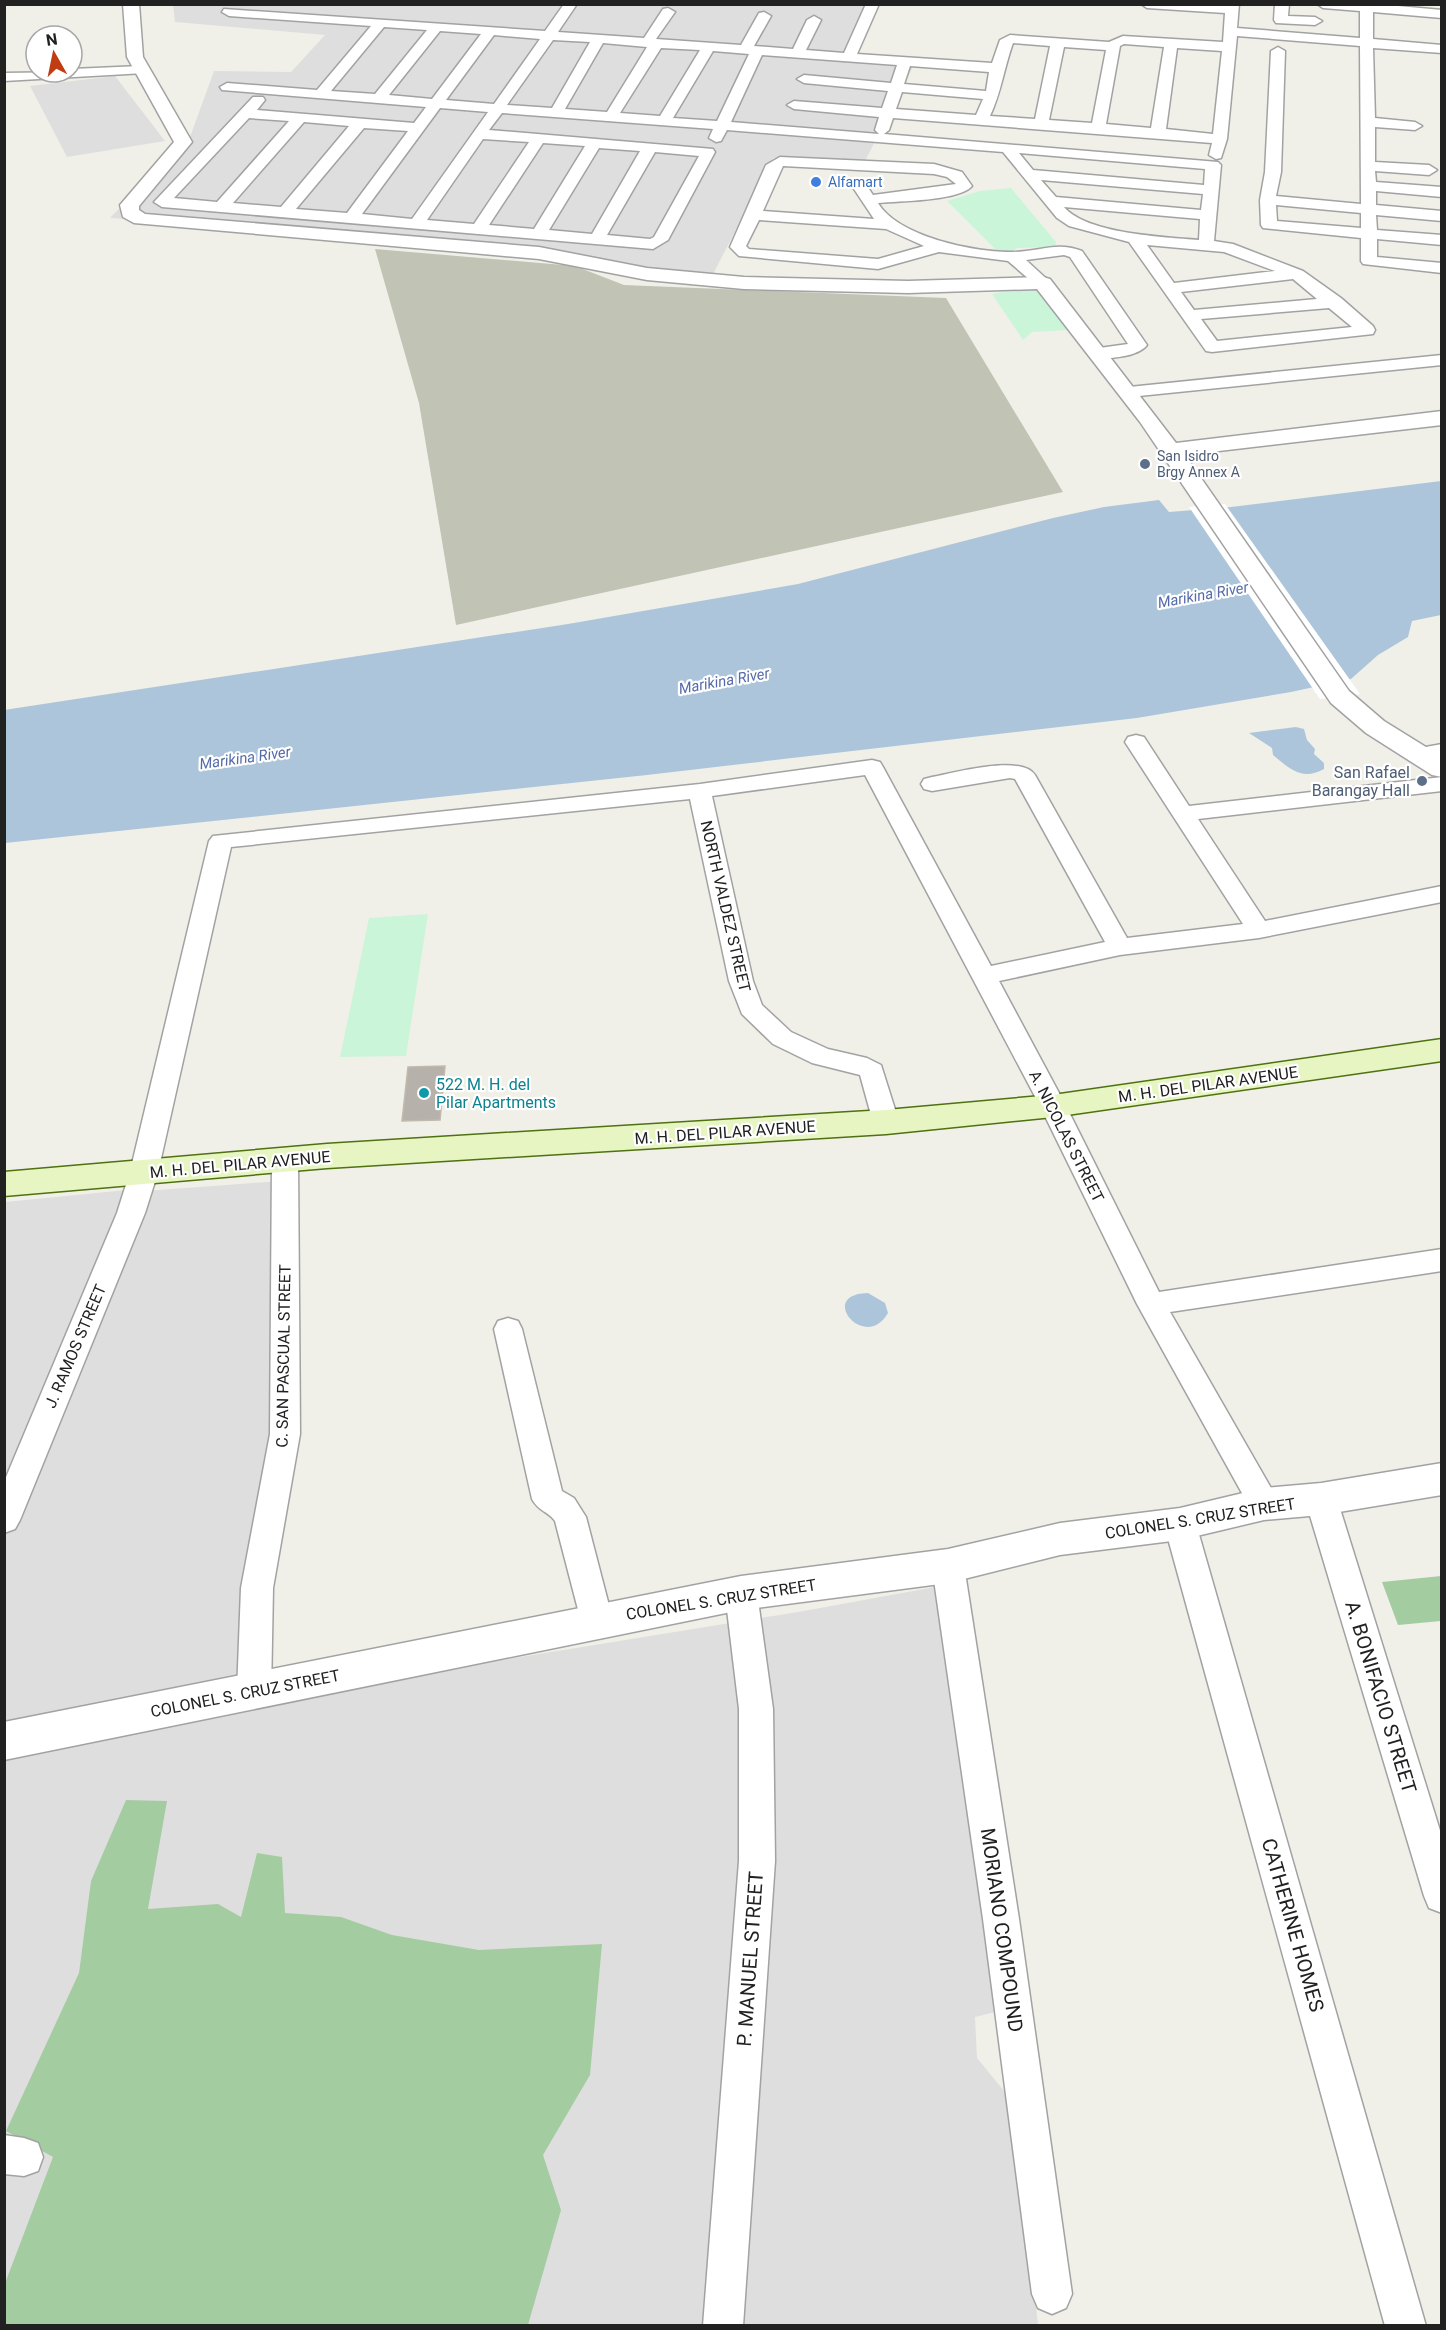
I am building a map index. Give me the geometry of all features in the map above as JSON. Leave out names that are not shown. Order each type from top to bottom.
[{"type":"main road","name":"M. H. DEL PILAR AVENUE","points":[[4,1184],[285,1160],[886,1122],[1053,1106],[1442,1050]]},
{"type":"street","points":[[131,4],[135,57],[140,70],[183,141],[129,205],[130,213],[141,219],[539,253],[647,274],[744,283],[908,287],[1043,283]]},
{"type":"street","points":[[307,19],[320,4]]},
{"type":"street","points":[[416,224],[571,4]]},
{"type":"street","points":[[849,57],[873,4]]},
{"type":"street","points":[[1147,4],[1233,7],[1220,139],[1213,165],[1210,190],[1206,245]]},
{"type":"street","points":[[1282,4],[1281,20],[1324,22]]},
{"type":"street","points":[[1323,4],[1442,14]]},
{"type":"street","points":[[1366,6],[1362,24],[1368,43],[1369,261],[1442,268]]},
{"type":"street","points":[[229,12],[264,10],[307,19],[998,68]]},
{"type":"street","points":[[405,25],[415,11]]},
{"type":"street","points":[[611,117],[668,12]]},
{"type":"street","points":[[268,90],[162,202],[658,243],[724,126],[764,16]]},
{"type":"street","points":[[797,54],[814,20]]},
{"type":"street","points":[[320,95],[380,24]]},
{"type":"street","points":[[1362,24],[1384,26]]},
{"type":"street","points":[[379,99],[437,27]]},
{"type":"street","points":[[351,218],[438,104],[490,31]]},
{"type":"street","points":[[1231,32],[1442,49]]},
{"type":"street","points":[[556,113],[600,39]]},
{"type":"street","points":[[981,119],[992,96],[1007,40],[1113,45],[1123,40],[1229,47]]},
{"type":"street","points":[[1041,124],[1058,42]]},
{"type":"street","points":[[1158,133],[1171,42]]},
{"type":"street","points":[[1098,128],[1113,45]]},
{"type":"street","points":[[664,121],[708,48]]},
{"type":"street","points":[[1278,51],[1273,172],[1268,200],[1269,225],[1442,240]]},
{"type":"street","points":[[780,130],[794,105],[813,55]]},
{"type":"street","points":[[905,61],[880,138],[862,175],[862,188],[876,213],[889,225],[939,247],[1013,257],[1065,250],[1076,254],[1138,345],[1134,348],[1098,353]]},
{"type":"street","points":[[4,77],[140,70]]},
{"type":"street","points":[[804,79],[992,96]]},
{"type":"street","points":[[227,87],[1213,165]]},
{"type":"street","points":[[794,105],[1220,139]]},
{"type":"street","points":[[246,112],[418,128]]},
{"type":"street","points":[[220,207],[300,118]]},
{"type":"street","points":[[1367,122],[1415,126]]},
{"type":"street","points":[[285,212],[360,123]]},
{"type":"street","points":[[479,134],[708,152]]},
{"type":"street","points":[[479,229],[538,139]]},
{"type":"street","points":[[539,234],[594,143]]},
{"type":"street","points":[[598,238],[650,147]]},
{"type":"street","points":[[1007,148],[1051,201],[1075,223],[1135,238],[1227,247],[1297,274],[1335,302],[1367,330],[1212,347],[1135,238]]},
{"type":"street","points":[[868,200],[950,191],[964,186],[959,176],[945,171],[780,161],[774,165],[754,215],[738,244],[740,251],[878,264],[939,247]]},
{"type":"street","points":[[1367,166],[1429,170]]},
{"type":"street","points":[[1030,174],[1210,190]]},
{"type":"street","points":[[1368,186],[1442,192]]},
{"type":"street","points":[[1268,200],[1442,216]]},
{"type":"street","points":[[1051,201],[1208,215]]},
{"type":"street","points":[[754,215],[889,225]]},
{"type":"street","points":[[1013,257],[1043,283],[1129,392],[1340,697],[1375,727],[1429,753],[1442,769]]},
{"type":"street","points":[[1170,288],[1297,274]]},
{"type":"street","points":[[1190,315],[1335,302]]},
{"type":"street","points":[[1129,392],[1442,360]]},
{"type":"street","points":[[1170,450],[1442,418]]},
{"type":"street","points":[[1136,742],[1259,930]]},
{"type":"street","name":"A. NICOLAS STREET","points":[[700,791],[872,767],[1053,1106],[1150,1304],[1264,1504]]},
{"type":"street","points":[[932,784],[1010,771],[1020,772],[1120,947]]},
{"type":"street","points":[[1183,814],[1442,784]]},
{"type":"street","name":"NORTH VALDEZ STREET","points":[[700,791],[741,981],[752,1008],[764,1023],[802,1049],[821,1057],[867,1066],[872,1071],[886,1122]]},
{"type":"street","name":"J. RAMOS STREET","points":[[4,1520],[131,1213],[144,1172],[221,841],[700,791]]},
{"type":"street","points":[[985,976],[1120,947],[1259,930],[1442,894]]},
{"type":"street","name":"C. SAN PASCUAL STREET","points":[[254,1693],[257,1588],[285,1434],[285,1160]]},
{"type":"street","points":[[1150,1304],[1442,1260]]},
{"type":"street","points":[[508,1329],[548,1499],[562,1507],[570,1517],[597,1621]]},
{"type":"street","name":"COLONEL S. CRUZ STREET","points":[[4,1741],[254,1693],[741,1593],[948,1566],[1060,1539],[1180,1524],[1264,1504],[1321,1498],[1442,1479]]},
{"type":"street","name":"A. BONIFACIO STREET","points":[[1321,1498],[1435,1853],[1442,1896]]},
{"type":"street","name":"CATHERINE HOMES","points":[[1180,1524],[1406,2325]]},
{"type":"street","name":"MORIANO COMPOUND","points":[[948,1566],[1000,1907],[1052,2294]]},
{"type":"street","name":"P. MANUEL STREET","points":[[723,2325],[757,1861],[756,1709],[741,1593]]},
{"type":"shaded area","points":[[173,5],[877,5],[856,53],[917,59],[863,165],[773,158],[711,278],[586,259],[210,224],[110,218],[190,137],[214,71],[291,72],[325,35],[175,22]]},
{"type":"shaded area","points":[[115,76],[165,141],[67,157],[30,86],[84,84],[84,80]]},
{"type":"shaded area","points":[[375,249],[575,266],[624,285],[946,298],[1063,492],[456,625],[419,403]]},
{"type":"shaded area","points":[[281,1181],[281,1430],[246,1698],[5,1743],[5,1534],[145,1191]]},
{"type":"shaded area","points":[[137,1189],[5,1525],[5,1202]]},
{"type":"shaded area","points":[[946,1585],[1007,2009],[975,2017],[977,2058],[1014,2103],[1038,2325],[5,2326],[5,1748],[359,1683],[798,1612]]},
{"type":"green space","points":[[1011,188],[1056,242],[1055,247],[1017,248],[1010,253],[999,253],[947,201],[980,191]]},
{"type":"green space","points":[[1023,289],[1042,292],[1069,330],[1032,332],[1023,340],[992,294]]},
{"type":"green space","points":[[428,914],[406,1056],[340,1057],[369,918]]},
{"type":"green space","points":[[1441,1576],[1441,1621],[1398,1625],[1382,1582]]},
{"type":"green space","points":[[126,1800],[167,1801],[148,1909],[218,1904],[241,1917],[257,1853],[282,1857],[285,1913],[341,1917],[392,1935],[479,1950],[602,1944],[590,2075],[543,2155],[561,2210],[528,2325],[5,2325],[4,2286],[53,2157],[6,2131],[79,1973],[91,1881]]},
{"type":"water","name":"Marikina River","points":[[1441,481],[1441,615],[1412,621],[1408,637],[1378,655],[1351,679],[1291,692],[1137,718],[647,775],[5,843],[4,710],[568,624],[798,584],[1104,507],[1159,500],[1169,512],[1231,507]]},
{"type":"water","points":[[1296,727],[1304,729],[1307,740],[1315,749],[1314,754],[1324,763],[1324,769],[1309,774],[1297,772],[1273,755],[1272,748],[1249,733]]},
{"type":"water","points":[[868,1293],[885,1303],[888,1313],[878,1324],[868,1327],[858,1325],[845,1310],[846,1302],[853,1296]]},
{"type":"pier","points":[[1225,504],[1360,694],[1320,699],[1189,507]]},
{"type":"building","name":"522 M. H. del Pilar Apartments","points":[[445,1066],[440,1120],[402,1121],[408,1067]]},
{"type":"place","name":"Alfamart","points":[[816,182]]},
{"type":"place","name":"San Isidro Brgy Annex A","points":[[1145,464]]},
{"type":"place","name":"San Rafael Barangay Hall","points":[[1422,781]]},
{"type":"place","name":"522 M. H. del Pilar Apartments","points":[[424,1093]]}]
